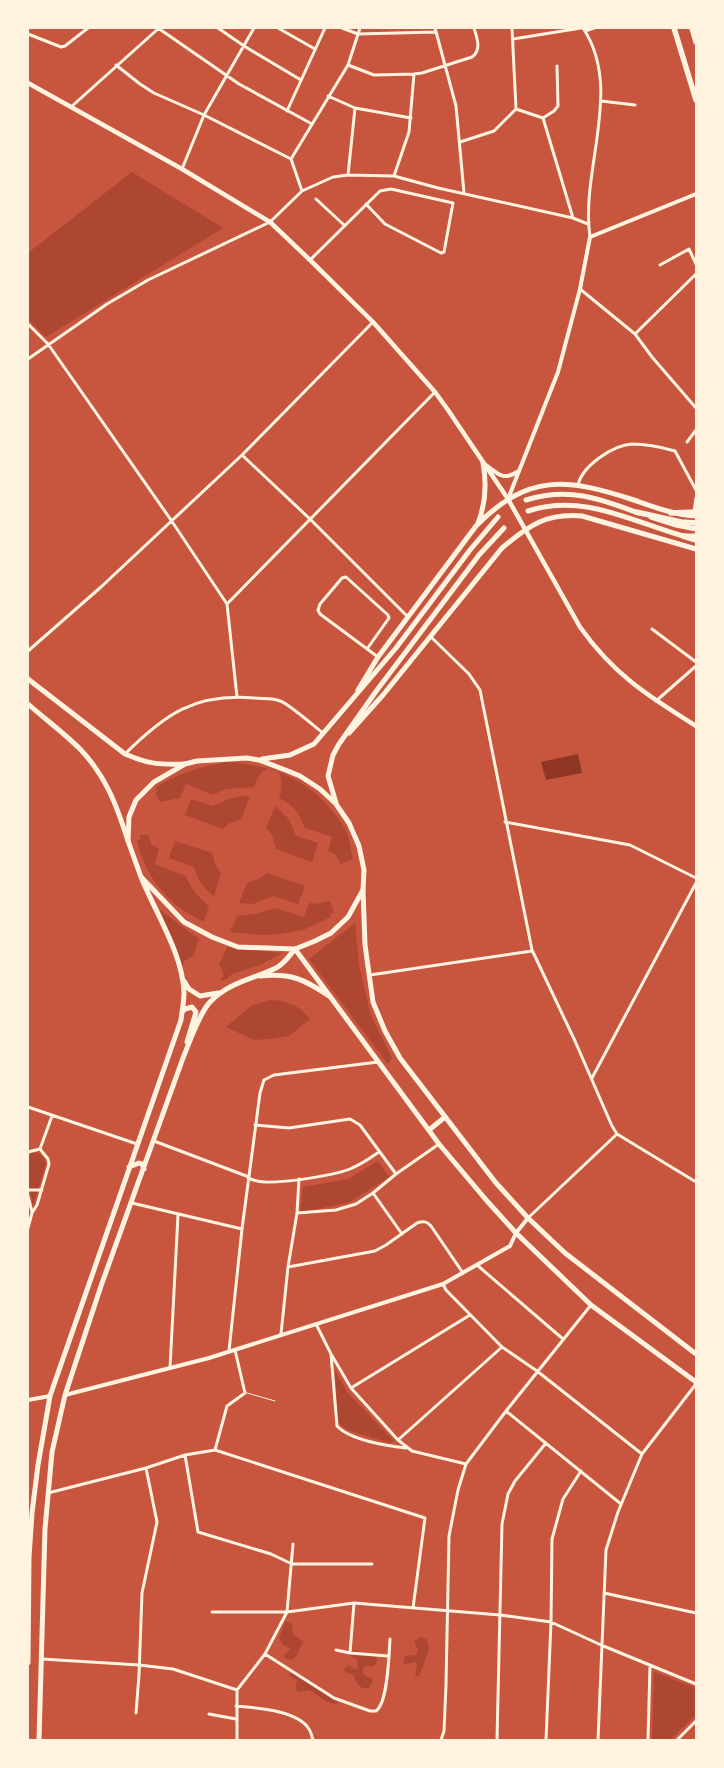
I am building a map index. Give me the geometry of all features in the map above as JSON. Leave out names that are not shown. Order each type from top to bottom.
[{"type":"highway","points":[[674,28],[696,100]]},
{"type":"highway","points":[[692,28],[696,42]]},
{"type":"highway","points":[[636,512],[682,522],[696,523]]},
{"type":"highway","points":[[672,513],[696,513]]},
{"type":"highway","points":[[683,536],[696,538]]},
{"type":"main road","points":[[28,83],[182,169],[270,222],[310,260],[373,322],[435,392],[508,499],[580,628],[594,647],[621,674],[656,701],[696,726]]},
{"type":"main road","points":[[476,526],[485,500],[486,480],[483,463]]},
{"type":"main road","points":[[351,702],[378,657],[476,526],[491,511],[508,499],[536,486],[578,485],[603,490],[672,513]]},
{"type":"main road","points":[[526,500],[556,494],[572,494],[604,500],[676,525],[696,528]]},
{"type":"main road","points":[[528,511],[543,506],[559,504],[585,506],[683,536]]},
{"type":"main road","points":[[340,744],[502,548],[525,529],[551,517],[566,515],[582,516],[696,550]]},
{"type":"main road","points":[[259,760],[282,757],[299,752],[314,744],[396,648],[470,550],[498,517]]},
{"type":"main road","points":[[336,804],[328,776],[332,761],[340,744],[377,690],[479,555],[504,528]]},
{"type":"main road","points":[[28,679],[125,754],[159,765],[247,758],[259,760],[300,776],[320,789],[336,804],[349,822],[359,846],[364,870],[364,926],[373,1002],[385,1031],[400,1058],[496,1183],[528,1218],[565,1253],[696,1354]]},
{"type":"main road","points":[[28,704],[82,750],[100,774],[116,802],[140,877],[173,948],[184,992],[181,1020],[50,1396],[32,1514],[29,1556],[28,1663]]},
{"type":"main road","points":[[128,841],[129,817],[136,800],[154,782],[185,764]]},
{"type":"main road","points":[[140,877],[184,922],[212,937],[238,947],[295,949],[315,941],[331,932],[348,917],[364,890]]},
{"type":"main road","points":[[39,1740],[45,1529],[52,1452],[65,1395],[187,1048],[209,1003],[223,992],[252,976],[276,968],[285,962],[295,949]]},
{"type":"main road","points":[[295,949],[439,1144],[516,1233],[592,1305],[696,1383]]},
{"type":"main road","points":[[252,976],[276,974],[301,979],[328,996]]},
{"type":"main road","points":[[181,976],[189,989],[200,996],[223,992]]},
{"type":"main road","points":[[182,1012],[189,1007],[192,1007],[196,1012],[187,1040],[187,1048]]},
{"type":"main road","points":[[429,1130],[445,1117]]},
{"type":"main road","points":[[129,1168],[139,1163],[142,1164],[144,1169]]},
{"type":"street","points":[[28,34],[60,47],[88,28]]},
{"type":"street","points":[[71,107],[158,28],[227,76],[312,124]]},
{"type":"street","points":[[218,28],[301,80]]},
{"type":"street","points":[[182,169],[204,115],[254,28]]},
{"type":"street","points":[[278,28],[315,49]]},
{"type":"street","points":[[288,110],[325,28]]},
{"type":"street","points":[[342,28],[358,34],[436,32]]},
{"type":"street","points":[[291,159],[348,65],[360,28]]},
{"type":"street","points":[[435,28],[456,106],[464,193]]},
{"type":"street","points":[[348,65],[374,75],[414,74],[446,66],[476,54],[478,46],[474,28]]},
{"type":"street","points":[[460,142],[494,131],[516,109],[512,28]]},
{"type":"street","points":[[513,39],[594,28]]},
{"type":"street","points":[[508,499],[558,372],[580,289],[590,237],[588,224],[601,101],[596,54],[583,29]]},
{"type":"street","points":[[116,65],[154,93],[204,115],[291,159],[302,190]]},
{"type":"street","points":[[543,118],[558,106],[558,66]]},
{"type":"street","points":[[394,176],[407,139],[414,74]]},
{"type":"street","points":[[328,96],[355,108],[410,118]]},
{"type":"street","points":[[601,101],[635,105]]},
{"type":"street","points":[[348,175],[355,108]]},
{"type":"street","points":[[516,109],[543,118]]},
{"type":"street","points":[[543,118],[573,218]]},
{"type":"street","points":[[28,359],[107,304],[148,280],[270,222],[302,190],[332,177],[348,175],[394,176],[573,218],[588,224]]},
{"type":"street","points":[[310,260],[344,225],[366,204],[380,191],[390,189],[453,203],[444,252],[441,253],[385,224],[366,204]]},
{"type":"street","points":[[590,237],[696,194]]},
{"type":"street","points":[[316,199],[344,225]]},
{"type":"street","points":[[660,265],[689,249],[696,264]]},
{"type":"street","points":[[635,334],[696,274]]},
{"type":"street","points":[[580,289],[635,334],[696,406]]},
{"type":"street","points":[[28,650],[102,587],[242,455],[373,322]]},
{"type":"street","points":[[28,324],[48,344],[171,520],[227,604],[237,697]]},
{"type":"street","points":[[227,604],[435,392]]},
{"type":"street","points":[[687,442],[696,430]]},
{"type":"street","points":[[578,485],[582,474],[595,462],[629,444],[675,450],[696,490]]},
{"type":"street","points":[[242,455],[311,520],[408,617]]},
{"type":"street","points":[[483,463],[501,476],[512,476],[519,471]]},
{"type":"street","points":[[696,498],[696,513]]},
{"type":"street","points":[[367,649],[388,618],[388,614],[346,577],[342,578],[320,604],[318,610],[320,614],[367,649],[378,657]]},
{"type":"street","points":[[652,629],[696,662]]},
{"type":"street","points":[[430,636],[469,674],[480,690],[532,950],[612,1126],[617,1134],[696,1182]]},
{"type":"street","points":[[656,701],[696,666]]},
{"type":"street","points":[[125,754],[148,731],[180,709],[200,702],[237,697],[282,701],[324,733]]},
{"type":"street","points":[[505,822],[630,845],[696,878]]},
{"type":"street","points":[[592,1079],[696,883]]},
{"type":"street","points":[[370,975],[532,950]]},
{"type":"street","points":[[229,1351],[255,1125],[264,1080],[274,1075],[379,1062]]},
{"type":"street","points":[[28,1107],[137,1144]]},
{"type":"street","points":[[40,1149],[52,1116]]},
{"type":"street","points":[[255,1125],[280,1128],[350,1119],[360,1125],[396,1174]]},
{"type":"street","points":[[65,1395],[170,1369],[443,1284],[510,1246],[516,1233],[528,1218],[617,1134]]},
{"type":"street","points":[[154,1141],[249,1178],[267,1182],[299,1179],[351,1169],[379,1152]]},
{"type":"street","points":[[296,1213],[347,1208],[373,1193],[396,1174],[439,1144]]},
{"type":"street","points":[[28,1152],[40,1149]]},
{"type":"street","points":[[28,1228],[49,1164],[40,1149]]},
{"type":"street","points":[[281,1334],[299,1179]]},
{"type":"street","points":[[28,1190],[42,1190]]},
{"type":"street","points":[[373,1193],[402,1234]]},
{"type":"street","points":[[28,1196],[32,1213]]},
{"type":"street","points":[[132,1203],[242,1229]]},
{"type":"street","points":[[170,1369],[178,1215]]},
{"type":"street","points":[[288,1267],[375,1251],[417,1223],[428,1223],[463,1274]]},
{"type":"street","points":[[477,1266],[563,1339]]},
{"type":"street","points":[[443,1284],[446,1290],[502,1347],[538,1371],[642,1454]]},
{"type":"street","points":[[441,1740],[444,1731],[449,1536],[458,1490],[466,1464],[563,1339],[592,1305]]},
{"type":"street","points":[[351,1388],[470,1315]]},
{"type":"street","points":[[316,1324],[330,1354],[351,1388],[398,1440],[412,1452],[466,1464]]},
{"type":"street","points":[[398,1440],[502,1347]]},
{"type":"street","points":[[215,1450],[227,1406],[245,1393],[235,1349]]},
{"type":"street","points":[[330,1354],[336,1426],[350,1435],[390,1446],[407,1448]]},
{"type":"street","points":[[598,1740],[606,1550],[612,1527],[642,1454],[696,1383]]},
{"type":"street","points":[[28,1400],[50,1396]]},
{"type":"street","points":[[506,1411],[621,1504]]},
{"type":"street","points":[[497,1740],[502,1524],[508,1494],[515,1481],[546,1443]]},
{"type":"street","points":[[48,1494],[185,1456],[215,1450],[425,1517],[413,1608]]},
{"type":"street","points":[[185,1456],[198,1532],[271,1554],[292,1564],[372,1564]]},
{"type":"street","points":[[136,1713],[140,1665],[142,1593],[157,1522],[146,1468]]},
{"type":"street","points":[[546,1740],[551,1622],[551,1556],[554,1532],[563,1499],[581,1471]]},
{"type":"street","points":[[237,1740],[237,1690],[265,1654],[287,1612],[293,1544]]},
{"type":"street","points":[[604,1592],[696,1612]]},
{"type":"street","points":[[350,1653],[354,1603]]},
{"type":"street","points":[[212,1612],[287,1612],[354,1603],[375,1603],[551,1622],[696,1684]]},
{"type":"street","points":[[265,1654],[336,1700],[370,1711],[378,1710],[386,1683],[390,1639]]},
{"type":"street","points":[[336,1650],[388,1656]]},
{"type":"street","points":[[42,1659],[140,1665],[175,1670],[237,1690]]},
{"type":"street","points":[[648,1740],[650,1665]]},
{"type":"street","points":[[236,1706],[274,1710],[287,1714],[308,1728],[313,1740]]},
{"type":"street","points":[[209,1714],[236,1719]]},
{"type":"street","points":[[677,1740],[696,1721]]},
{"type":"lane","points":[[245,1393],[275,1401]]},
{"type":"shaded area","points":[[132,172],[223,228],[46,337],[28,319],[28,253]]},
{"type":"shaded area","points":[[578,754],[582,773],[546,780],[541,762]]},
{"type":"shaded area","points":[[227,762],[270,769],[263,772],[254,787],[226,789],[213,795],[186,784],[180,798],[160,802],[155,793],[157,792],[156,787],[182,774]]},
{"type":"shaded area","points":[[278,772],[295,779],[319,796],[339,819],[347,833],[353,859],[341,864],[335,854],[328,851],[332,837],[305,828],[295,810],[279,798],[281,778]]},
{"type":"shaded area","points":[[242,796],[250,797],[241,819],[228,824],[223,829],[185,815],[191,799],[213,806]]},
{"type":"shaded area","points":[[275,806],[289,819],[296,836],[318,843],[312,862],[276,849],[272,835],[266,828]]},
{"type":"shaded area","points":[[140,835],[148,835],[152,845],[159,849],[155,864],[186,876],[195,893],[209,906],[204,922],[180,908],[161,890],[141,855],[137,841],[141,839]]},
{"type":"shaded area","points":[[175,841],[212,853],[215,864],[221,874],[214,896],[201,884],[194,867],[169,858]]},
{"type":"shaded area","points":[[267,873],[305,886],[298,904],[273,896],[253,904],[239,903],[247,883],[261,878]]},
{"type":"shaded area","points":[[330,901],[334,912],[330,914],[331,917],[303,930],[260,935],[230,932],[237,916],[255,914],[275,908],[304,917],[309,903],[316,904]]},
{"type":"shaded area","points":[[160,910],[199,939],[193,956],[184,961],[182,967]]},
{"type":"shaded area","points":[[355,923],[359,964],[370,1013],[392,1058],[388,1064],[309,959]]},
{"type":"shaded area","points":[[227,947],[283,953],[260,965],[232,974],[227,979],[220,981],[224,975],[219,964]]},
{"type":"shaded area","points":[[271,1000],[283,1001],[293,1005],[302,1010],[310,1019],[289,1036],[270,1039],[254,1040],[226,1027],[252,1005]]},
{"type":"shaded area","points":[[31,1153],[39,1153],[46,1163],[33,1207],[28,1178],[28,1158]]},
{"type":"shaded area","points":[[378,1161],[389,1177],[350,1202],[300,1213],[303,1187],[348,1179]]},
{"type":"shaded area","points":[[335,1371],[348,1393],[394,1441],[390,1443],[347,1430],[338,1422]]},
{"type":"shaded area","points":[[286,1621],[292,1624],[293,1634],[303,1642],[297,1655],[292,1660],[285,1659],[284,1655],[291,1649],[282,1644],[279,1638]]},
{"type":"shaded area","points":[[420,1637],[427,1639],[429,1650],[419,1676],[415,1676],[416,1662],[403,1664],[405,1656],[416,1655],[418,1649],[414,1642]]},
{"type":"shaded area","points":[[354,1650],[376,1657],[378,1660],[374,1666],[363,1668],[363,1674],[372,1679],[373,1682],[369,1688],[361,1687],[354,1675],[345,1672],[344,1669],[349,1665],[357,1669],[357,1660],[349,1654],[350,1651]]},
{"type":"shaded area","points":[[293,1672],[320,1690],[336,1696],[337,1704],[326,1701],[309,1690],[300,1692],[295,1690],[297,1680],[289,1676]]},
{"type":"shaded area","points":[[654,1672],[696,1688],[696,1715],[670,1740],[652,1740]]}]
